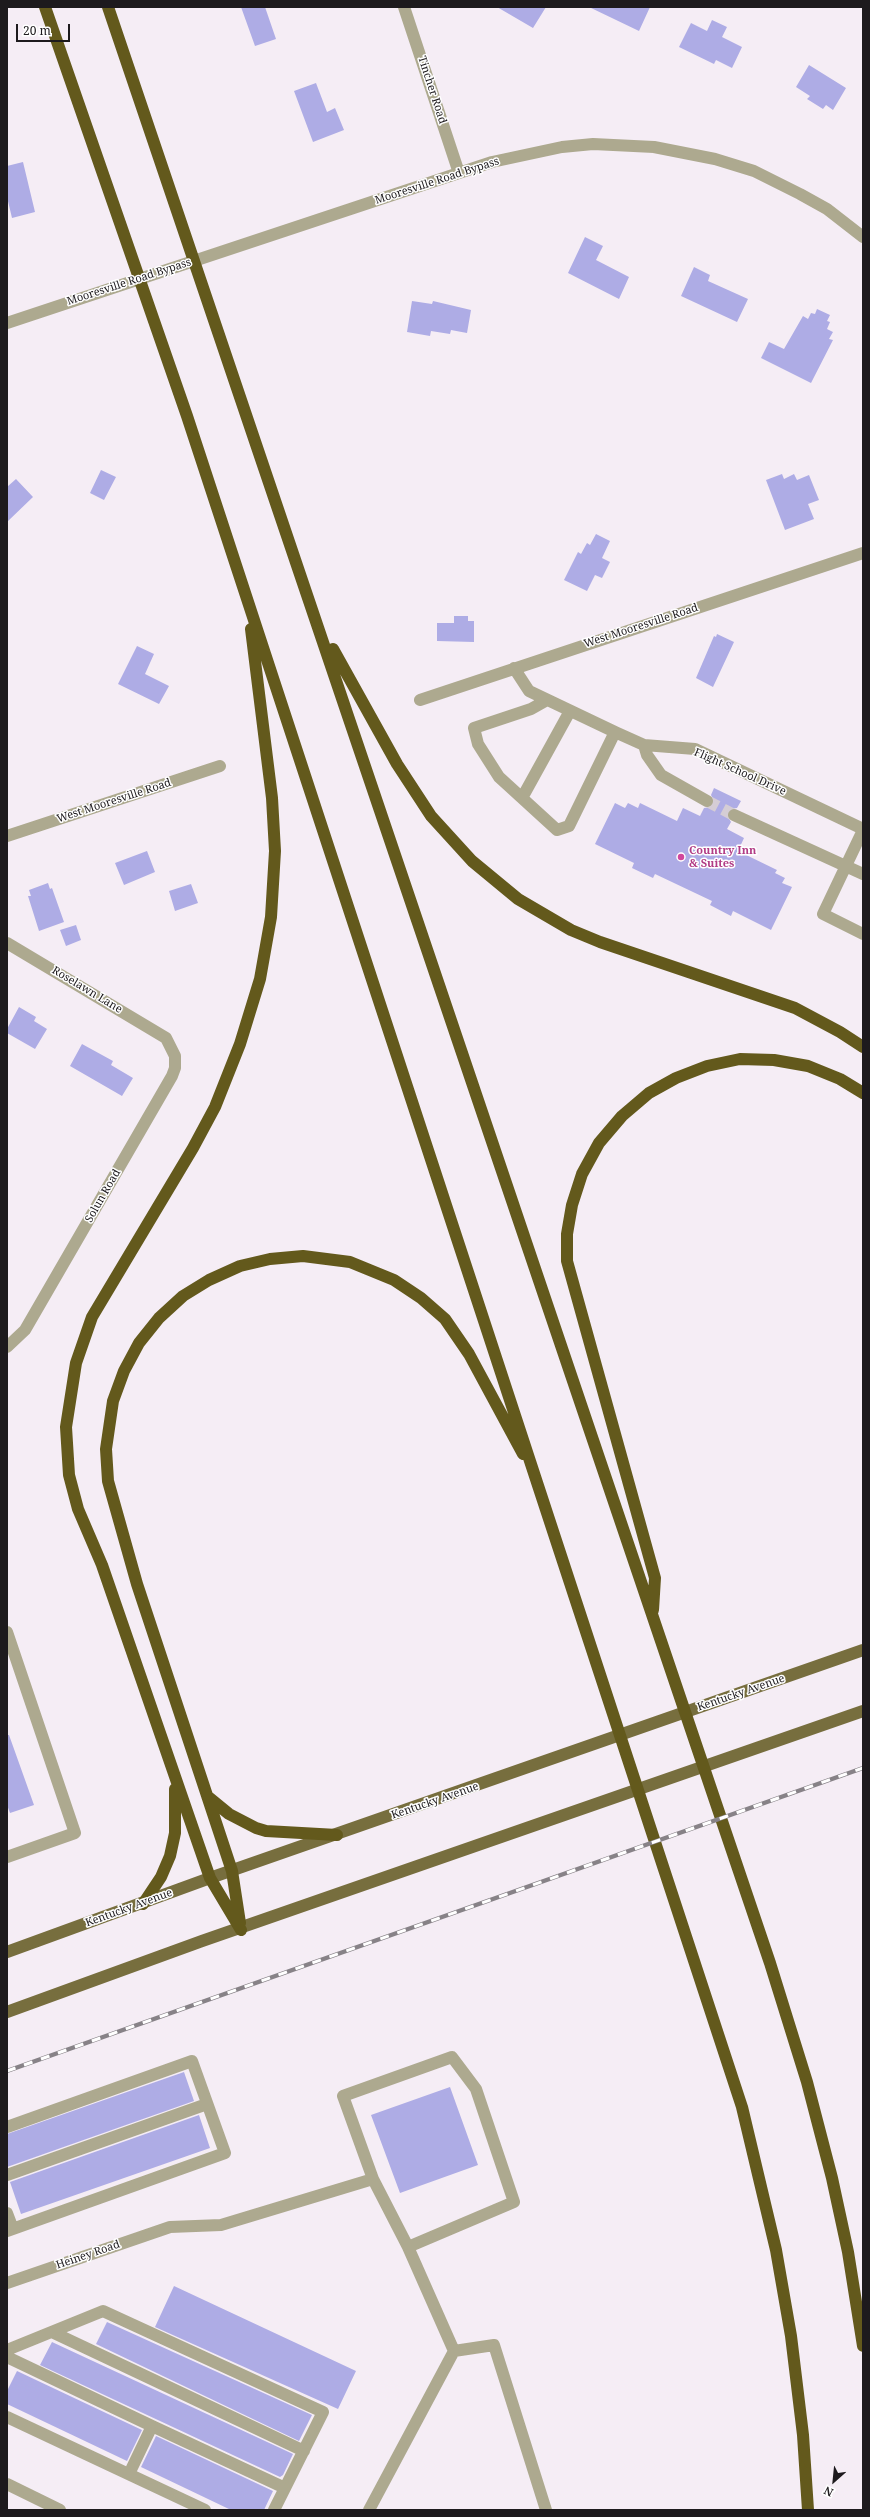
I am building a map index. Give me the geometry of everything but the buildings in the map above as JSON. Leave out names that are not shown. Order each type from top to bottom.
[{"type":"highway","points":[[45,7],[188,416],[247,600],[538,1481],[598,1671],[742,2106],[776,2250],[791,2336],[802,2435],[808,2510]]},
{"type":"highway","points":[[108,7],[740,1875],[806,2082],[828,2163],[848,2252],[863,2346]]},
{"type":"highway","points":[[241,1930],[210,1878],[175,1782],[102,1566],[72,1492],[66,1427],[72,1379],[86,1332],[99,1303],[189,1154],[215,1107],[240,1044],[264,961],[274,884],[274,828],[267,750],[247,600]]},
{"type":"highway","points":[[318,624],[419,799],[450,839],[472,861],[518,899],[571,930],[600,942],[795,1008],[840,1032],[863,1047]]},
{"type":"highway","points":[[653,1617],[655,1578],[567,1261],[567,1234],[572,1205],[582,1174],[599,1143],[622,1116],[650,1093],[676,1078],[707,1066],[740,1059],[774,1060],[808,1066],[840,1079],[863,1092]]},
{"type":"highway","points":[[241,1930],[232,1871],[137,1584],[115,1512],[106,1466],[109,1418],[118,1386],[139,1343],[159,1318],[196,1288],[224,1273],[247,1264],[270,1259],[303,1256],[334,1259],[366,1266],[394,1280],[421,1298],[453,1330],[469,1354],[538,1481]]},
{"type":"highway","points":[[143,1904],[161,1877],[171,1851],[175,1833],[175,1782]]},
{"type":"highway","points":[[207,1796],[229,1814],[256,1828],[266,1831],[338,1836]]},
{"type":"main road","name":"Kentucky Avenue","points":[[7,1952],[143,1904],[210,1878],[338,1836],[863,1650]]},
{"type":"main road","points":[[7,2012],[202,1941],[241,1930],[863,1711]]},
{"type":"street","name":"Tincher Road","points":[[404,7],[459,173]]},
{"type":"street","name":"Mooresville Road Bypass","points":[[7,323],[96,292],[459,173],[521,154],[562,147],[593,144],[665,148],[715,159],[754,172],[827,209],[863,237]]},
{"type":"street","name":"West Mooresville Road","points":[[420,700],[863,553]]},
{"type":"street","name":"Flight School Drive","points":[[514,668],[529,692],[615,732],[644,745],[695,749],[863,830]]},
{"type":"street","points":[[547,700],[531,709],[474,728],[478,744],[499,778],[557,830],[569,826],[615,732]]},
{"type":"street","points":[[522,798],[570,711]]},
{"type":"street","points":[[644,745],[647,755],[661,775],[708,801]]},
{"type":"street","name":"West Mooresville Road","points":[[7,836],[220,766]]},
{"type":"street","points":[[734,814],[863,874]]},
{"type":"street","points":[[863,830],[823,914],[863,934]]},
{"type":"street","name":"Roselawn Lane","points":[[7,942],[166,1038]]},
{"type":"street","name":"Solun Road","points":[[7,1347],[25,1330],[172,1076],[175,1056],[166,1038]]},
{"type":"street","points":[[7,1632],[75,1834],[7,1858]]},
{"type":"street","points":[[408,2247],[514,2202],[476,2089],[452,2057],[343,2096],[373,2179],[408,2247],[454,2351]]},
{"type":"street","points":[[7,2127],[192,2061],[225,2153],[10,2230],[7,2213]]},
{"type":"street","points":[[7,2175],[208,2104]]},
{"type":"street","name":"Heiney Road","points":[[7,2283],[170,2226],[221,2225],[373,2179]]},
{"type":"street","points":[[7,2350],[103,2312],[323,2412],[274,2510]]},
{"type":"street","points":[[52,2332],[304,2451]]},
{"type":"street","points":[[454,2351],[494,2345],[546,2510]]},
{"type":"street","points":[[369,2510],[454,2351]]},
{"type":"street","points":[[7,2357],[285,2488]]},
{"type":"street","points":[[7,2417],[205,2510]]},
{"type":"street","points":[[129,2474],[152,2426]]},
{"type":"street","points":[[7,2484],[60,2510]]},
{"type":"tunnel","points":[[707,801],[734,815]]},
{"type":"railway","points":[[7,2071],[863,1768]]},
{"type":"place","name":"Country Inn & Suites","points":[[681,857]]}]
